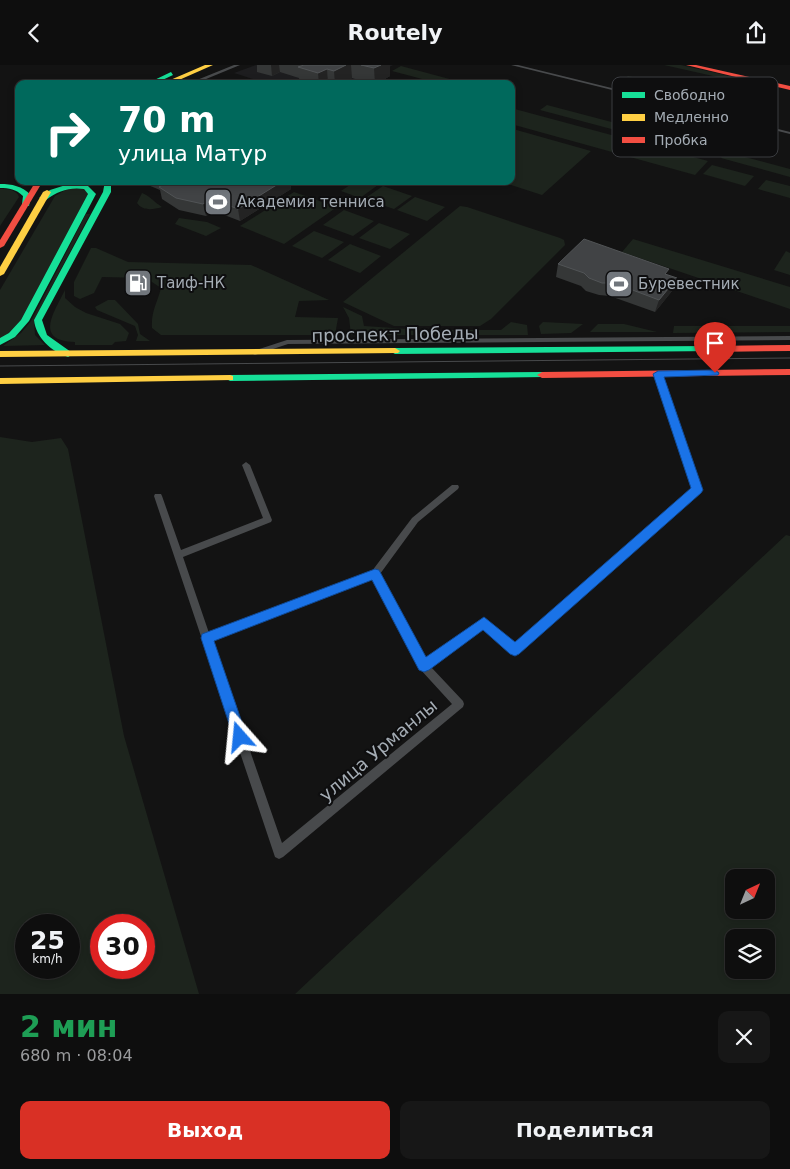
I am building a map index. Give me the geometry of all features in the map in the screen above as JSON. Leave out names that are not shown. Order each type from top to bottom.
[{"type":"main road","points":[[164,80],[195,65]]},
{"type":"main road","points":[[166,80],[210,65]]},
{"type":"main road","points":[[689,65],[748,77]]},
{"type":"main road","points":[[699,65],[734,74]]},
{"type":"main road","points":[[0,246],[38,185]]},
{"type":"main road","points":[[0,274],[51,185]]},
{"type":"main road","points":[[0,342],[12,335],[25,321],[92,194],[86,187],[71,185],[55,190],[43,198]]},
{"type":"main road","points":[[69,354],[47,341],[40,334],[37,325],[38,319],[109,185]]},
{"type":"main road","points":[[0,186],[13,186],[22,189],[27,195],[26,204]]},
{"type":"main road","name":"проспект Победы","points":[[0,354],[790,348]]},
{"type":"main road","points":[[0,381],[790,372]]},
{"type":"street","points":[[199,80],[238,65]]},
{"type":"street","points":[[513,65],[612,89]]},
{"type":"street","points":[[255,353],[287,342],[790,337]]},
{"type":"street","points":[[375,574],[424,666],[484,623],[515,650],[697,490],[658,374]]},
{"type":"street","points":[[180,555],[268,519],[246,465]]},
{"type":"street","points":[[158,496],[180,555],[207,638],[375,574],[415,520],[455,487]]},
{"type":"street","name":"улица Урманлы","points":[[207,638],[279,853],[459,704],[424,666]]},
{"type":"shaded area","points":[[256,65],[393,65],[365,80],[256,80],[234,73]]},
{"type":"shaded area","points":[[664,65],[681,65],[733,77],[717,77]]},
{"type":"shaded area","points":[[401,66],[453,80],[426,80],[392,71]]},
{"type":"shaded area","points":[[547,105],[612,122],[612,129],[540,110]]},
{"type":"shaded area","points":[[515,109],[612,135],[612,152],[515,125]]},
{"type":"shaded area","points":[[515,130],[591,151],[542,195],[511,185],[515,185]]},
{"type":"shaded area","points":[[630,157],[693,157],[708,161],[695,175]]},
{"type":"shaded area","points":[[745,157],[790,169],[790,177],[721,158]]},
{"type":"shaded area","points":[[712,165],[754,176],[745,186],[703,174]]},
{"type":"shaded area","points":[[766,180],[790,186],[790,198],[758,189]]},
{"type":"shaded area","points":[[350,185],[378,185],[360,198],[341,191]]},
{"type":"shaded area","points":[[383,186],[412,196],[394,209],[364,199]]},
{"type":"shaded area","points":[[69,188],[84,189],[88,194],[19,327],[0,340],[0,290],[55,196]]},
{"type":"shaded area","points":[[0,189],[14,191],[19,197],[0,226]]},
{"type":"shaded area","points":[[294,192],[337,207],[284,244],[240,226]]},
{"type":"shaded area","points":[[142,193],[162,207],[148,209],[139,206],[137,203]]},
{"type":"shaded area","points":[[415,197],[445,207],[427,221],[397,210]]},
{"type":"shaded area","points":[[460,206],[560,238],[564,240],[565,245],[491,319],[480,326],[394,326],[343,302]]},
{"type":"shaded area","points":[[344,210],[374,221],[353,236],[323,225]]},
{"type":"shaded area","points":[[86,214],[90,214],[34,320],[35,335],[45,345],[3,346],[21,333],[31,321]]},
{"type":"shaded area","points":[[179,218],[207,222],[221,228],[206,236],[175,224]]},
{"type":"shaded area","points":[[379,223],[410,234],[390,249],[359,238]]},
{"type":"shaded area","points":[[314,231],[344,242],[322,258],[292,246]]},
{"type":"shaded area","points":[[633,239],[790,287],[790,309],[622,252]]},
{"type":"shaded area","points":[[350,244],[381,256],[360,273],[328,260]]},
{"type":"shaded area","points":[[91,248],[96,248],[128,262],[251,265],[329,300],[299,301],[295,317],[338,318],[335,335],[161,335],[152,328],[152,322],[153,312],[161,288],[146,278],[102,277],[94,293],[80,299],[74,296],[74,282]]},
{"type":"shaded area","points":[[786,251],[790,253],[790,275],[774,270]]},
{"type":"shaded area","points":[[65,290],[65,298],[75,307],[86,313],[120,324],[129,333],[126,341],[115,342],[112,345],[75,345],[75,342],[62,340],[54,336],[50,323]]},
{"type":"shaded area","points":[[108,300],[115,300],[138,324],[140,334],[150,341],[136,341],[138,335],[135,326],[97,310],[95,307]]},
{"type":"shaded area","points":[[343,307],[362,316],[364,326],[423,330],[501,330],[511,322],[527,325],[528,335],[351,335],[349,318]]},
{"type":"shaded area","points":[[543,322],[583,324],[571,333],[541,334],[539,326]]},
{"type":"shaded area","points":[[598,324],[624,324],[657,332],[590,332]]},
{"type":"shaded area","points":[[674,326],[790,326],[790,332],[673,333]]},
{"type":"shaded area","points":[[0,437],[32,442],[61,438],[68,449],[124,736],[199,994],[0,994]]},
{"type":"shaded area","points":[[786,535],[790,536],[790,994],[295,994]]},
{"type":"building","points":[[304,65],[346,65],[334,71],[327,69],[318,73],[298,67]]},
{"type":"building","points":[[361,65],[381,65],[374,68]]},
{"type":"building","points":[[163,185],[277,185],[238,209],[212,199],[203,204],[176,198],[159,187]]},
{"type":"building","points":[[584,239],[669,269],[665,274],[677,278],[659,300],[614,283],[602,283],[589,278],[584,273],[558,264]]},
{"type":"tram line","points":[[0,366],[790,358]]},
{"type":"traffic: fast","points":[[158,80],[171,74]]},
{"type":"traffic: fast","points":[[68,354],[52,345],[44,337],[38,320],[107,192],[108,185]]},
{"type":"traffic: fast","points":[[0,186],[15,187],[24,192],[27,195],[26,204]]},
{"type":"traffic: fast","points":[[0,342],[12,335],[25,321],[92,194],[86,187],[74,186],[58,189],[43,198]]},
{"type":"traffic: fast","points":[[395,351],[712,349]]},
{"type":"traffic: fast","points":[[230,378],[542,375]]},
{"type":"traffic: slow","points":[[174,80],[210,65]]},
{"type":"traffic: slow","points":[[0,274],[47,192]]},
{"type":"traffic: slow","points":[[0,354],[395,351]]},
{"type":"traffic: slow","points":[[0,381],[230,378]]},
{"type":"traffic: jam","points":[[689,65],[742,77]]},
{"type":"traffic: jam","points":[[778,85],[790,88]]},
{"type":"traffic: jam","points":[[0,246],[38,185]]},
{"type":"traffic: jam","points":[[712,349],[790,348]]},
{"type":"traffic: jam","points":[[542,375],[790,372]]},
{"type":"place","name":"Академия тенниса","points":[[218,202]]},
{"type":"place","name":"Таиф-НК","points":[[138,283]]},
{"type":"place","name":"Буревестник","points":[[619,284]]},
{"type":"route","points":[[240,737],[207,638],[375,574],[424,666],[484,623],[515,650],[585,586],[697,490],[663,384],[658,374],[715,373]]}]
